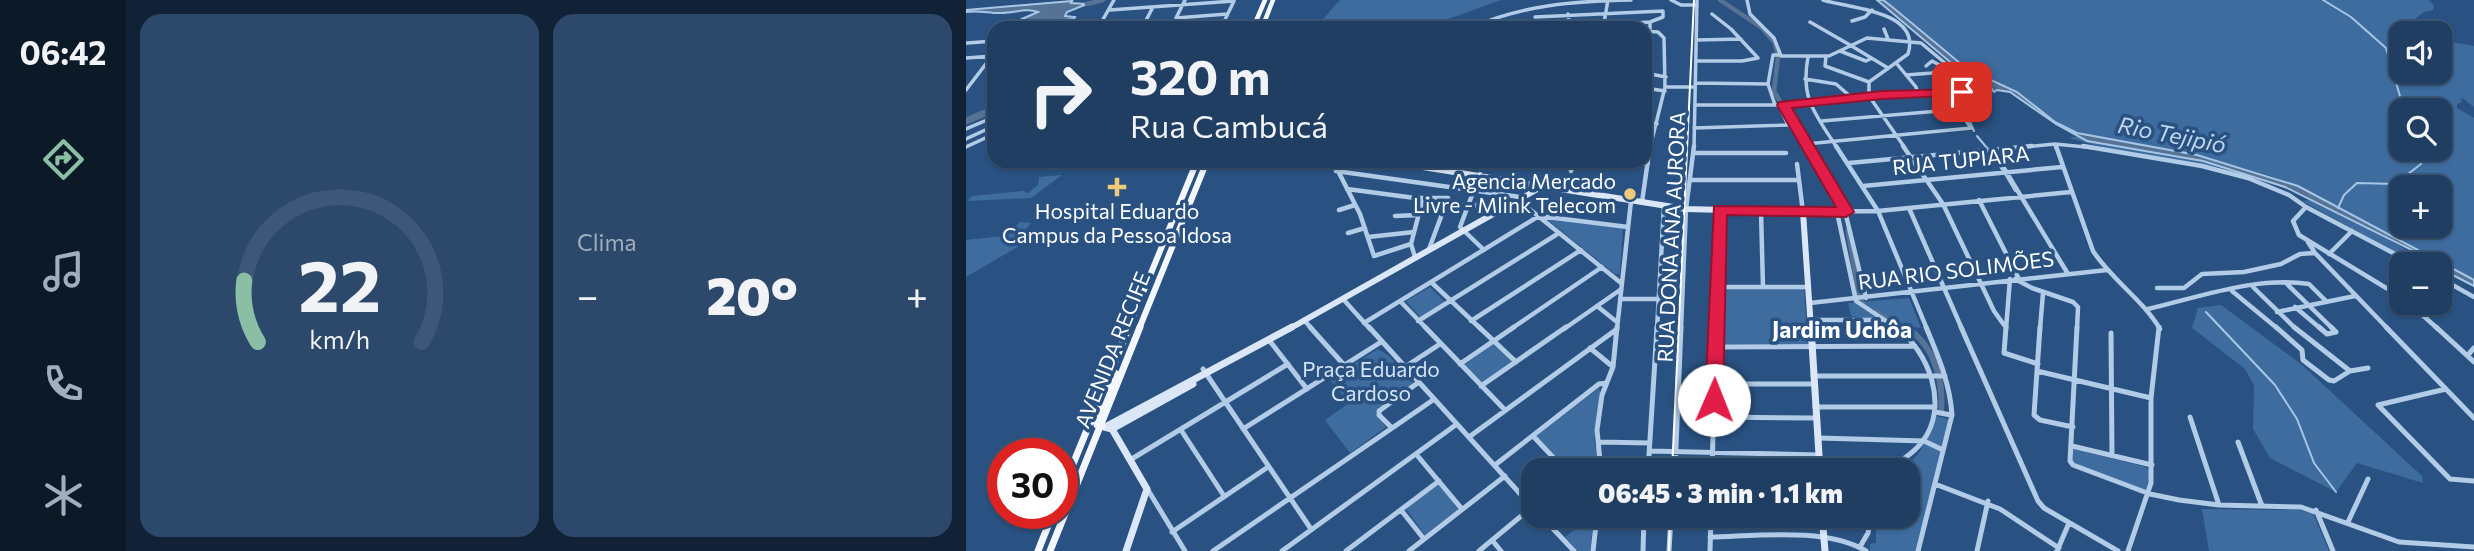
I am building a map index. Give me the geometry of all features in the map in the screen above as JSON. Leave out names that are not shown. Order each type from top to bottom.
[{"type":"main road","points":[[1256,21],[1265,0]]},
{"type":"main road","points":[[1265,21],[1273,0]]},
{"type":"main road","name":"AVENIDA RECIFE","points":[[1078,452],[1194,168]]},
{"type":"main road","name":"AVENIDA RECIFE","points":[[1050,551],[1107,427],[1108,413],[1204,168]]},
{"type":"main road","points":[[1436,168],[1686,209],[1803,212],[1819,458]]},
{"type":"main road","points":[[1107,427],[1201,374],[1260,345],[1541,187]]},
{"type":"main road","points":[[1118,354],[1118,363],[1096,424],[1107,427],[1147,489],[1126,551]]},
{"type":"main road","points":[[1107,427],[1201,374]]},
{"type":"main road","points":[[1108,413],[1123,418]]},
{"type":"main road","points":[[1823,528],[1825,551]]},
{"type":"main road","points":[[1038,551],[1047,529]]},
{"type":"street","points":[[1103,21],[1111,10],[1114,0]]},
{"type":"street","points":[[1111,10],[1234,0],[1225,21]]},
{"type":"street","points":[[1486,21],[1503,14],[1559,3],[1631,0]]},
{"type":"street","points":[[1671,0],[1681,5],[1696,2]]},
{"type":"street","points":[[1694,128],[1788,125],[1768,84],[1779,55],[1774,37],[1750,14],[1746,0]]},
{"type":"street","points":[[1823,0],[1842,7],[1872,9],[1887,17],[1911,41]]},
{"type":"street","points":[[1604,21],[1608,1]]},
{"type":"street","points":[[1177,21],[1184,2]]},
{"type":"street","name":"RUA DONA ANA AURORA","points":[[1676,458],[1686,209],[1694,153],[1696,2]]},
{"type":"street","points":[[1146,21],[1153,6]]},
{"type":"street","points":[[1852,21],[1864,17],[1872,9]]},
{"type":"street","points":[[1535,17],[1663,11],[1662,17],[1652,21]]},
{"type":"street","points":[[1176,18],[1227,14]]},
{"type":"street","points":[[1566,14],[1568,21]]},
{"type":"street","points":[[1696,61],[1742,61],[1758,57],[1712,14]]},
{"type":"street","points":[[1810,22],[1889,68]]},
{"type":"street","points":[[1884,29],[1888,39]]},
{"type":"street","points":[[1652,33],[1661,33],[1665,44],[1666,77],[1652,136]]},
{"type":"street","points":[[1779,55],[1826,56],[1864,38],[1911,41],[1925,45],[1987,97],[1976,107],[1822,121]]},
{"type":"street","points":[[1697,40],[1741,39]]},
{"type":"street","points":[[1869,82],[1897,64],[1910,51],[1911,41]]},
{"type":"street","points":[[967,43],[987,42]]},
{"type":"street","points":[[1840,51],[1867,61],[1871,59]]},
{"type":"street","points":[[966,58],[987,56]]},
{"type":"street","points":[[1826,56],[1825,65],[1869,82]]},
{"type":"street","points":[[1808,57],[1805,79],[1808,102],[1878,211],[1951,397],[1952,415],[1918,551]]},
{"type":"street","points":[[1906,75],[1937,71],[1943,67],[1932,61],[1926,66]]},
{"type":"street","points":[[966,90],[987,64]]},
{"type":"street","points":[[1897,64],[1918,89],[1917,94]]},
{"type":"street","points":[[1937,71],[1947,78]]},
{"type":"street","points":[[1652,75],[1666,77]]},
{"type":"street","points":[[1805,79],[1836,84],[1852,98]]},
{"type":"street","points":[[1869,82],[1870,96],[1943,204],[1994,311],[2004,325]]},
{"type":"street","points":[[1652,89],[1695,85],[1768,84]]},
{"type":"street","points":[[1695,105],[1779,105],[1870,96],[1975,91]]},
{"type":"street","points":[[1779,105],[1806,144],[1846,212],[1865,298]]},
{"type":"street","points":[[1806,144],[1970,128],[1958,109]]},
{"type":"street","points":[[966,129],[987,120]]},
{"type":"street","points":[[1652,123],[1657,124]]},
{"type":"street","points":[[966,139],[987,129]]},
{"type":"street","points":[[966,147],[987,137]]},
{"type":"street","points":[[1849,163],[2055,144],[2086,146],[2202,167],[2270,186],[2293,196],[2306,207],[2391,252]]},
{"type":"street","points":[[2055,144],[2093,251],[2108,270],[2148,309],[2157,321],[2160,337],[2151,398],[2150,494],[2128,551]]},
{"type":"street","points":[[1990,150],[2022,196],[2068,274]]},
{"type":"street","points":[[1694,153],[1786,152]]},
{"type":"street","points":[[1797,164],[1803,212],[1878,211],[2071,192]]},
{"type":"street","name":"RUA TUPIARA","points":[[1863,186],[2063,167]]},
{"type":"street","points":[[1335,168],[1356,205],[1373,254],[1377,257],[1411,244]]},
{"type":"street","points":[[1600,458],[1597,430],[1602,395],[1613,367],[1628,227],[1647,168]]},
{"type":"street","points":[[1336,171],[1518,198],[1602,267],[1621,286]]},
{"type":"street","points":[[1480,174],[1461,230],[1484,250]]},
{"type":"street","points":[[1691,180],[1799,180]]},
{"type":"street","points":[[1347,189],[1448,199],[1429,249]]},
{"type":"street","points":[[1415,257],[1411,244],[1423,198]]},
{"type":"street","points":[[1979,200],[2015,279],[2026,289],[2067,298],[2076,303],[2071,465],[2150,494],[2219,505],[2287,505],[2316,510],[2402,543],[2474,547]]},
{"type":"street","points":[[1339,210],[1356,205]]},
{"type":"street","points":[[1445,205],[1503,206]]},
{"type":"street","points":[[1649,458],[1664,205]]},
{"type":"street","points":[[1168,213],[1178,207]]},
{"type":"street","points":[[2306,207],[2292,223],[2296,232],[2308,242],[2389,290]]},
{"type":"street","points":[[1909,208],[2038,501],[2069,523],[2118,551]]},
{"type":"street","points":[[1713,458],[1719,210]]},
{"type":"street","points":[[1761,211],[1763,287]]},
{"type":"street","points":[[1838,212],[1856,298],[1861,306],[1884,320],[1915,346],[1931,377],[1936,394],[1933,424],[1924,441],[1907,458]]},
{"type":"street","points":[[1395,216],[1418,215]]},
{"type":"street","points":[[1364,323],[1539,216],[1628,227]]},
{"type":"street","points":[[1348,233],[1365,228]]},
{"type":"street","points":[[2329,254],[2352,231]]},
{"type":"street","points":[[1368,237],[1414,232]]},
{"type":"street","points":[[1418,321],[1559,233]]},
{"type":"street","points":[[2308,242],[2315,253],[2474,418]]},
{"type":"street","points":[[1471,321],[1581,250]]},
{"type":"street","points":[[2157,288],[2184,288],[2202,274],[2244,272],[2281,264],[2300,254],[2315,253]]},
{"type":"street","points":[[1460,364],[1602,267]]},
{"type":"street","name":"RUA RIO SOLIMÕES","points":[[1808,303],[2108,270]]},
{"type":"street","points":[[2015,279],[2004,325],[2003,348],[2007,356],[2074,380],[2151,398]]},
{"type":"street","points":[[1431,282],[1516,362]]},
{"type":"street","points":[[2148,309],[2253,286],[2286,283],[2309,284],[2326,301]]},
{"type":"street","points":[[2286,283],[2336,332],[2327,334],[2295,307]]},
{"type":"street","points":[[2452,285],[2474,297]]},
{"type":"street","points":[[1481,386],[1597,306],[1621,286]]},
{"type":"street","points":[[2253,286],[2300,333],[2350,371]]},
{"type":"street","points":[[1716,287],[1807,288]]},
{"type":"street","points":[[2232,291],[2300,346],[2303,360],[2329,380],[2335,381],[2350,371],[2368,368]]},
{"type":"street","points":[[2043,293],[2035,417],[2073,427]]},
{"type":"street","points":[[2277,312],[2356,296]]},
{"type":"street","points":[[1342,298],[1521,494]]},
{"type":"street","points":[[1620,299],[1659,299]]},
{"type":"street","points":[[1400,301],[1505,410]]},
{"type":"street","points":[[1597,306],[1617,326]]},
{"type":"street","points":[[2422,315],[2474,362]]},
{"type":"street","points":[[1303,320],[1345,365]]},
{"type":"street","points":[[1809,320],[1884,320]]},
{"type":"street","points":[[1469,437],[1617,326]]},
{"type":"street","points":[[2111,333],[2112,456]]},
{"type":"street","points":[[1268,340],[1307,389]]},
{"type":"street","points":[[1243,429],[1381,342]]},
{"type":"street","points":[[1405,367],[1440,344]]},
{"type":"street","points":[[1714,347],[1915,346]]},
{"type":"street","points":[[1590,348],[1613,367]]},
{"type":"street","points":[[2468,355],[2474,348]]},
{"type":"street","points":[[1130,460],[1288,364]]},
{"type":"street","points":[[1201,374],[1243,429],[1311,529]]},
{"type":"street","points":[[1714,384],[1945,376]]},
{"type":"street","points":[[1392,428],[1379,415],[1379,411],[1419,382]]},
{"type":"street","points":[[1495,465],[1599,384],[1607,382]]},
{"type":"street","points":[[2447,389],[2380,403],[2378,407],[2453,481],[2474,481]]},
{"type":"street","points":[[1213,551],[1433,400]]},
{"type":"street","points":[[1814,407],[1935,409],[1952,415]]},
{"type":"street","points":[[1713,417],[1815,418]]},
{"type":"street","points":[[2190,417],[2219,505]]},
{"type":"street","points":[[1282,551],[1457,424]]},
{"type":"street","points":[[1181,430],[1224,496]]},
{"type":"street","points":[[1533,436],[1554,458]]},
{"type":"street","points":[[1818,438],[1924,441],[1943,450]]},
{"type":"street","points":[[1599,442],[1651,443]]},
{"type":"street","points":[[2238,442],[2262,506]]},
{"type":"street","points":[[2072,446],[2152,465]]},
{"type":"street","points":[[1650,451],[1819,455]]},
{"type":"street","points":[[1416,454],[1462,509]]},
{"type":"street","points":[[1172,532],[1268,467]]},
{"type":"street","points":[[1409,551],[1505,476]]},
{"type":"street","points":[[2348,522],[2368,479]]},
{"type":"street","points":[[1346,551],[1439,481]]},
{"type":"street","points":[[1935,484],[1988,501],[2020,519],[2058,550],[2069,523]]},
{"type":"street","points":[[1147,489],[1185,551]]},
{"type":"street","points":[[1977,551],[1988,501]]},
{"type":"street","points":[[1401,510],[1424,539]]},
{"type":"street","points":[[2316,510],[2333,551]]},
{"type":"street","points":[[1479,551],[1521,517]]},
{"type":"street","points":[[1552,528],[1574,551]]},
{"type":"street","points":[[1593,551],[1596,528]]},
{"type":"street","points":[[1643,551],[1644,528]]},
{"type":"street","points":[[1669,551],[1670,528]]},
{"type":"street","points":[[1710,528],[1710,551]]},
{"type":"street","points":[[1861,545],[1869,528]]},
{"type":"street","points":[[1710,537],[1824,537],[1851,541],[1861,545],[1866,551]]},
{"type":"street","points":[[1492,540],[1501,551]]},
{"type":"street","points":[[2402,543],[2406,551]]},
{"type":"green space","points":[[1340,0],[1501,0],[1442,21],[1321,21]]},
{"type":"green space","points":[[1883,0],[2429,0],[2434,6],[2433,10],[2422,13],[2413,21],[2389,21],[2389,84],[2452,84],[2452,42],[2474,46],[2474,107],[2461,97],[2462,102],[2457,104],[2457,108],[2474,118],[2474,280],[2452,269],[2452,252],[2419,252],[2392,238],[2452,238],[2452,175],[2389,175],[2389,236],[2271,176],[2197,155],[2077,133],[2055,122],[2017,92],[1967,69]]},
{"type":"green space","points":[[2080,136],[2114,145],[2201,158],[2246,170],[2301,192],[2410,252],[2394,252],[2302,201],[2309,200],[2302,194],[2228,169],[2102,147],[2069,138]]},
{"type":"green space","points":[[1062,175],[1031,198],[967,201],[972,196],[1023,191],[1028,193],[1038,185],[1039,177]]},
{"type":"green space","points":[[1543,216],[1623,228],[1620,274],[1615,274]]},
{"type":"green space","points":[[1020,222],[1031,223],[1023,233],[1029,233],[1026,242],[966,277],[966,240],[1004,236]]},
{"type":"green space","points":[[1430,287],[1445,302],[1420,317],[1406,301]]},
{"type":"green space","points":[[1721,289],[1804,289],[1808,345],[1720,342]]},
{"type":"green space","points":[[1909,298],[1921,328],[1851,316],[1848,303]]},
{"type":"green space","points":[[2221,305],[2301,364],[2422,476],[2423,483],[2357,463],[2336,492],[2270,458],[2253,429],[2254,385],[2245,369],[2192,328],[2198,308]]},
{"type":"green space","points":[[1493,344],[1513,363],[1482,384],[1464,365]]},
{"type":"green space","name":"Praça Eduardo Cardoso","points":[[1378,349],[1389,356],[1413,384],[1376,410],[1386,427],[1350,453],[1325,420],[1349,403],[1329,379]]},
{"type":"green space","points":[[1599,388],[1601,394],[1594,440],[1595,446],[1600,447],[1598,458],[1557,458],[1536,436]]},
{"type":"green space","points":[[1932,415],[1952,420],[1920,551],[1870,551],[1870,544],[1876,543],[1876,528],[1920,528],[1920,458],[1914,458],[1922,449]]},
{"type":"green space","points":[[2073,449],[2146,467],[2149,471],[2149,488],[2145,490],[2072,464]]},
{"type":"green space","points":[[1439,484],[1459,509],[1425,535],[1406,509]]},
{"type":"green space","points":[[2202,509],[2299,510],[2313,513],[2329,551],[2209,551]]},
{"type":"green space","points":[[1576,528],[1593,528],[1590,551],[1578,551],[1565,537]]},
{"type":"shaded area","name":"Rio Tejipió","points":[[1877,0],[1883,0],[1891,6],[1967,69],[2017,92],[2055,122],[2077,133],[2197,155],[2298,186],[2389,235],[2389,238],[2395,238],[2422,252],[2416,252],[2285,187],[2203,161],[2087,141],[2056,124],[2010,92],[1994,92],[1988,84],[1963,73]]},
{"type":"shaded area","points":[[1072,1],[1071,3],[1087,4],[1067,12],[1065,16],[1075,17],[1074,19],[1055,21],[1024,21],[1022,19],[1038,12],[1028,10],[1004,13],[966,10]]},
{"type":"shaded area","name":"Rio Tejipió","points":[[2452,268],[2474,280],[2474,286],[2452,275]]},
{"type":"waterway","points":[[1087,4],[1103,0]]},
{"type":"waterway","points":[[1720,0],[1762,28],[1775,43],[1778,57],[1774,91],[1807,148]]},
{"type":"waterway","points":[[2323,0],[2351,17],[2386,48],[2401,98]]},
{"type":"waterway","points":[[1974,131],[1969,119],[1982,104]]},
{"type":"waterway","name":"Rio Tejipió","points":[[966,121],[987,112]]},
{"type":"waterway","points":[[1977,136],[1987,148]]},
{"type":"waterway","points":[[1995,159],[2002,170]]},
{"type":"waterway","points":[[2338,208],[2344,195],[2357,183],[2395,184],[2421,164],[2421,161]]},
{"type":"waterway","points":[[2005,174],[2015,191]]},
{"type":"waterway","points":[[1848,231],[1859,295],[1864,306]]},
{"type":"waterway","points":[[1876,312],[1907,329]]},
{"type":"waterway","points":[[2206,312],[2275,385],[2297,419],[2314,463],[2336,492]]},
{"type":"waterway","points":[[1907,329],[1923,343],[1935,364],[1941,388],[1941,412]]},
{"type":"tram line","points":[[1673,458],[1694,0]]},
{"type":"tram line","points":[[1669,551],[1670,528]]},
{"type":"place","name":"Hospital Eduardo Campus da Pessoa Idosa","points":[[1117,187]]},
{"type":"place","name":"Agencia Mercado Livre - Mlink Telecom","points":[[1630,194]]},
{"type":"district","name":"Jardim Uchôa","points":[[1842,330]]},
{"type":"route","points":[[1714,400],[1714,316],[1719,210],[1846,212],[1841,199],[1783,105],[1882,95],[1962,92]]}]
